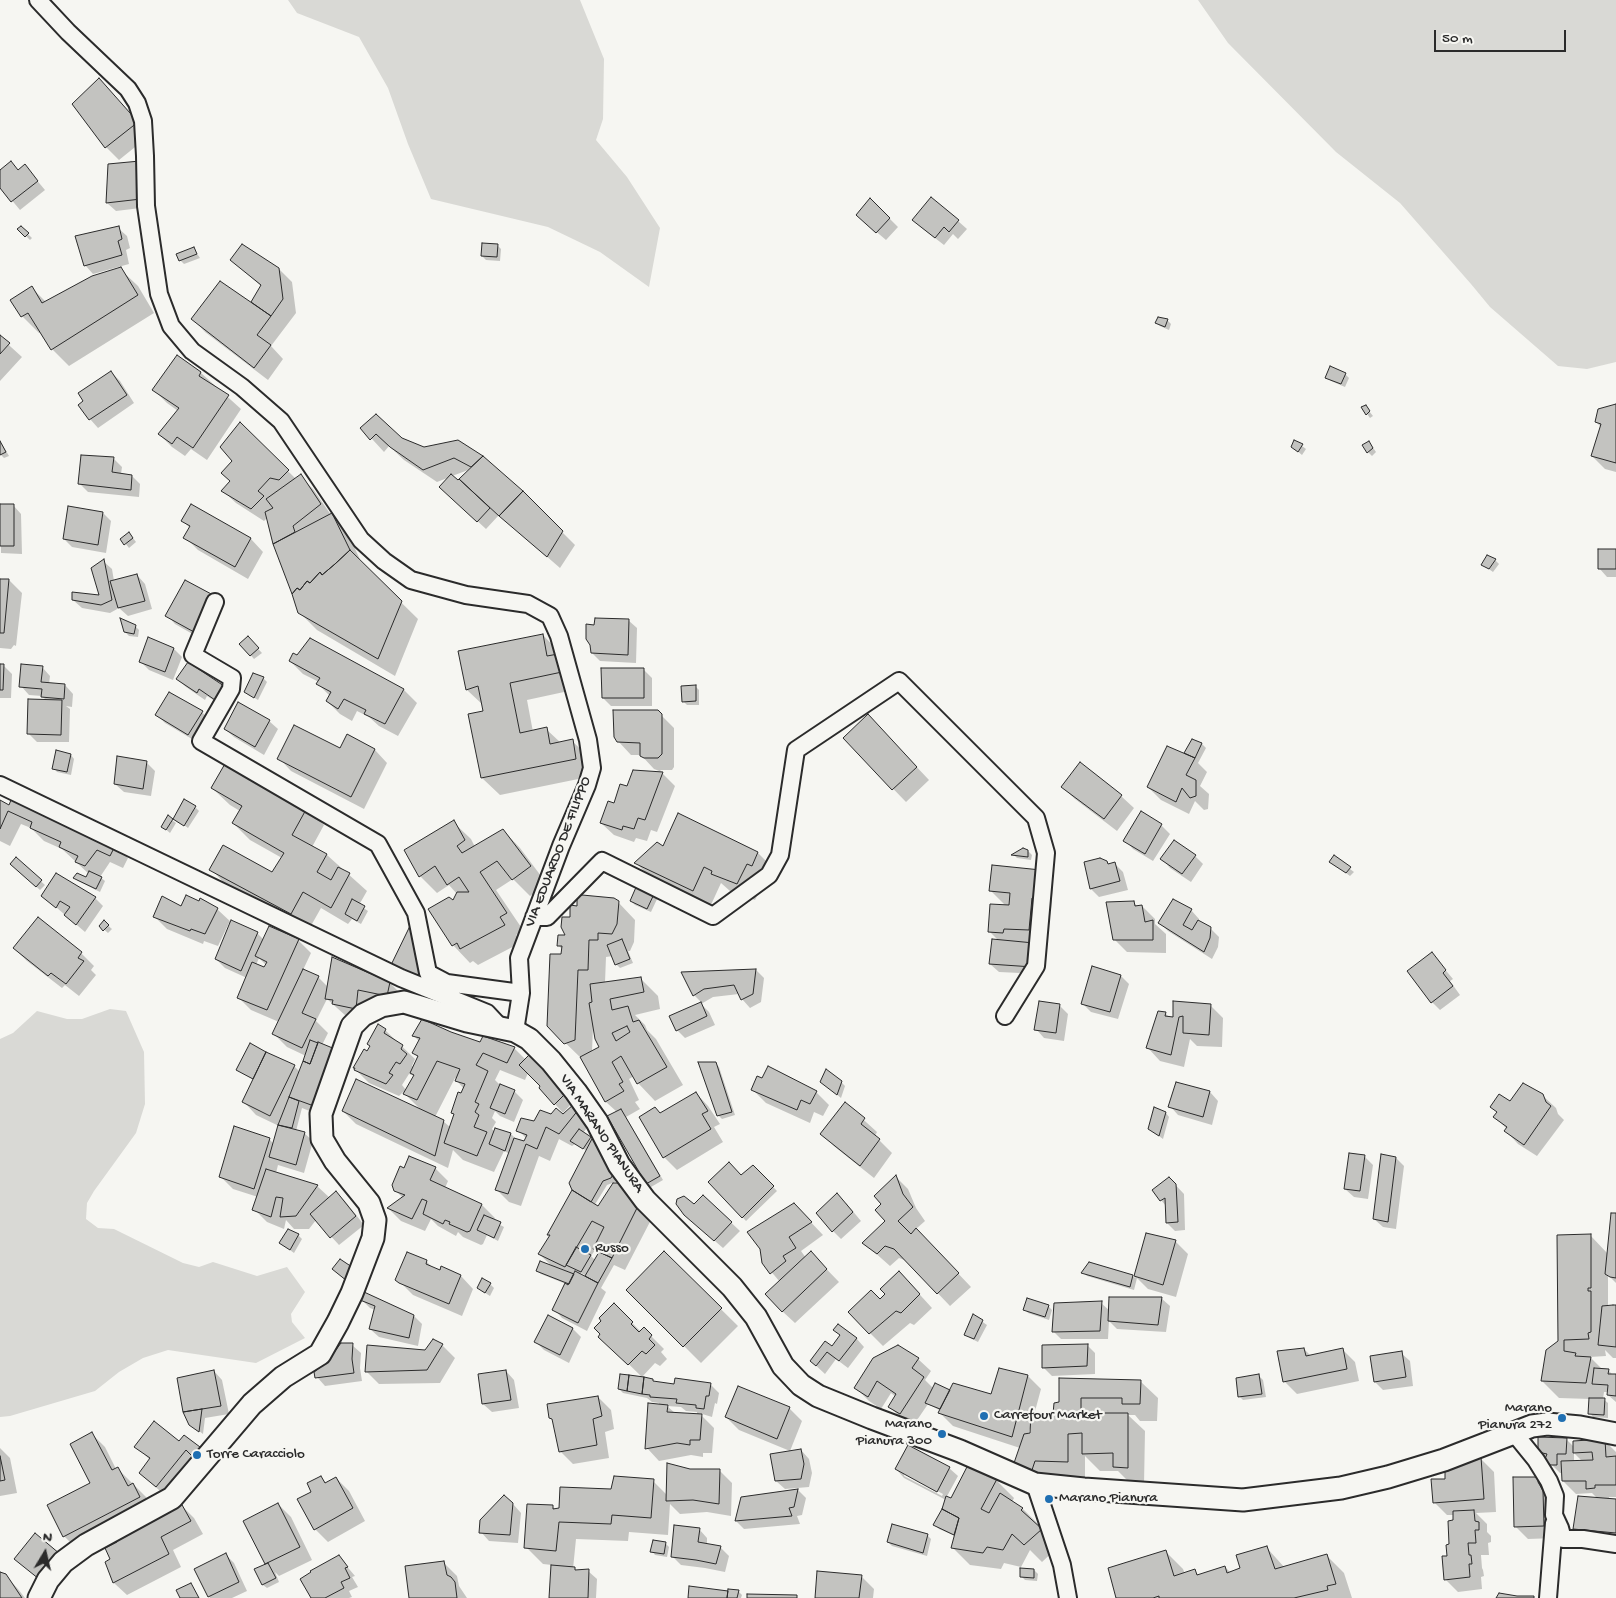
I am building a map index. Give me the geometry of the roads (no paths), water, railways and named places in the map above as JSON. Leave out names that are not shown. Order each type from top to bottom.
[{"type":"street","name":"VIA EDUARDO DE FILIPPO","points":[[38,0],[68,32],[128,89],[136,103],[143,121],[146,156],[146,206],[159,294],[171,326],[192,351],[242,387],[281,421],[361,540],[384,561],[411,580],[466,595],[528,604],[550,616],[559,636],[588,740],[592,768],[519,958],[521,994],[508,1029]]},
{"type":"street","points":[[215,602],[193,655],[232,678],[232,690],[201,740],[378,844],[416,913],[428,973],[447,983],[521,994]]},
{"type":"street","points":[[534,917],[547,917],[602,861],[713,916],[769,874],[780,855],[796,750],[899,681],[1036,818],[1046,853],[1036,966],[1005,1016]]},
{"type":"street","points":[[0,784],[402,978],[487,1013],[508,1029]]},
{"type":"street","name":"VIA MARANO PIANURA","points":[[39,1598],[48,1580],[63,1562],[86,1545],[172,1498],[252,1404],[283,1377],[320,1354],[352,1293],[373,1238],[375,1220],[370,1203],[335,1161],[322,1139],[321,1114],[352,1026],[363,1016],[382,1006],[404,1002],[467,1021],[508,1029],[529,1039],[551,1061],[592,1115],[619,1165],[645,1200],[732,1287],[756,1317],[783,1366],[801,1385],[818,1396],[960,1450],[1034,1484],[1243,1500],[1341,1488],[1388,1477],[1444,1460],[1532,1426],[1547,1424],[1580,1427],[1616,1434]]},
{"type":"street","points":[[1514,1434],[1536,1460],[1556,1496],[1548,1598]]},
{"type":"street","points":[[1034,1484],[1062,1565],[1068,1598]]},
{"type":"street","points":[[1554,1515],[1563,1539],[1583,1539],[1616,1544]]},
{"type":"place","name":"Russo","points":[[585,1249]]},
{"type":"place","name":"Carrefour Market","points":[[984,1416]]},
{"type":"place","name":"Marano Pianura 272","points":[[1562,1418]]},
{"type":"place","name":"Marano Pianura 300","points":[[942,1434]]},
{"type":"place","name":"Torre Caracciolo","points":[[197,1455]]},
{"type":"place","name":"Marano Pianura","points":[[1049,1499]]}]
